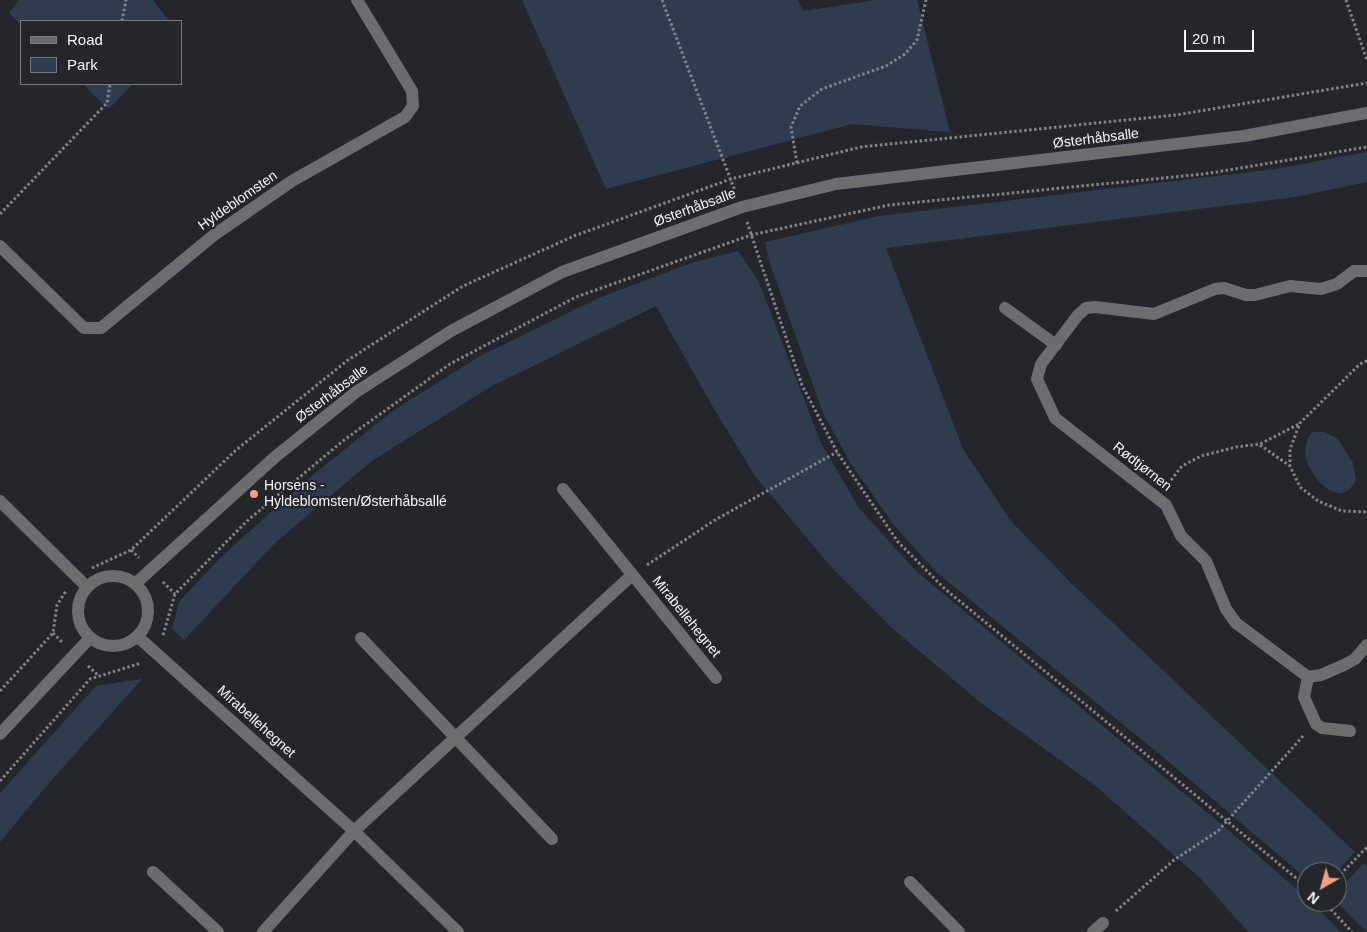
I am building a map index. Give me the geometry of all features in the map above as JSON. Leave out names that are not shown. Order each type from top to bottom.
[{"type":"street","name":"Hyldeblomsten","points":[[0,246],[84,328],[101,328],[214,235],[284,186],[405,117],[413,106],[412,91],[357,0]]},
{"type":"street","name":"Østerhåbsalle","points":[[136,584],[275,456],[356,392],[451,331],[562,272],[742,207],[836,184],[1244,136],[1367,113]]},
{"type":"street","name":"Rødtjørnen","points":[[1308,678],[1230,617],[1206,561],[1181,536],[1172,515],[1157,497],[1055,418],[1037,379],[1041,364],[1078,315],[1086,308],[1095,307],[1154,314],[1215,289],[1224,288],[1246,295],[1255,295],[1290,286],[1322,289],[1337,284],[1354,271],[1367,271]]},
{"type":"street","points":[[1005,308],[1056,344]]},
{"type":"street","name":"Mirabellehegnet","points":[[563,489],[716,678]]},
{"type":"street","points":[[0,501],[74,576],[88,587]]},
{"type":"street","name":"Mirabellehegnet","points":[[263,932],[354,831],[632,575]]},
{"type":"street","points":[[116,576],[136,584],[143,593],[147,610],[144,626],[138,636],[129,642],[114,646],[99,643],[90,638],[83,629],[78,608],[81,596],[88,587],[96,581],[116,576]]},
{"type":"street","name":"Mirabellehegnet","points":[[138,636],[354,831],[458,932]]},
{"type":"street","points":[[0,734],[90,638]]},
{"type":"street","points":[[361,638],[552,840]]},
{"type":"street","points":[[1350,731],[1322,728],[1316,724],[1304,697],[1308,678],[1321,675],[1355,659],[1367,645]]},
{"type":"street","points":[[153,872],[218,932]]},
{"type":"street","points":[[910,882],[959,932]]},
{"type":"path","points":[[122,20],[126,0]]},
{"type":"path","points":[[662,0],[742,207],[802,385],[837,452],[898,542],[945,589],[1297,879]]},
{"type":"path","points":[[797,163],[792,127],[800,106],[822,89],[886,66],[906,54],[917,40],[926,0]]},
{"type":"path","points":[[1346,0],[1367,60]]},
{"type":"path","points":[[0,691],[52,634],[57,605],[74,576],[131,550],[235,451],[333,372],[463,286],[574,236],[731,179],[861,147],[1176,115],[1367,83]]},
{"type":"path","points":[[0,214],[106,104],[110,85]]},
{"type":"path","points":[[0,781],[90,679],[142,663],[154,651],[165,633],[175,594],[247,521],[344,440],[450,364],[576,298],[751,235],[889,205],[1204,174],[1367,147]]},
{"type":"path","points":[[1157,497],[1182,466],[1201,456],[1236,447],[1260,444],[1300,423],[1360,364],[1367,361]]},
{"type":"path","points":[[1300,423],[1290,449],[1290,466],[1300,487],[1318,501],[1342,510],[1367,512]]},
{"type":"path","points":[[1260,444],[1290,466]]},
{"type":"path","points":[[632,575],[715,520],[837,452]]},
{"type":"path","points":[[1098,928],[1174,860],[1210,838],[1228,821],[1290,748],[1316,724]]},
{"type":"path","points":[[1347,868],[1367,847]]},
{"type":"path","points":[[1333,912],[1352,932]]},
{"type":"green space","points":[[19,0],[153,0],[168,20],[20,20],[20,24],[9,13]]},
{"type":"green space","points":[[522,0],[798,0],[803,11],[876,0],[917,0],[950,132],[852,124],[606,189]]},
{"type":"green space","points":[[83,85],[132,85],[109,109]]},
{"type":"green space","points":[[1367,152],[1367,182],[1296,197],[886,248],[963,449],[1010,520],[1072,584],[1355,852],[1346,862],[1297,862],[1297,871],[1163,757],[936,572],[894,525],[851,464],[823,413],[770,264],[765,242],[879,216],[1275,169]]},
{"type":"green space","points":[[738,251],[758,280],[821,443],[859,508],[916,571],[1297,889],[1297,912],[1321,912],[1340,932],[1248,932],[1202,880],[1097,787],[981,703],[892,628],[832,568],[755,476],[714,409],[656,306],[492,386],[373,460],[275,543],[184,640],[172,629],[179,602],[222,556],[309,478],[394,410],[480,356],[601,297],[694,262]]},
{"type":"green space","points":[[1313,432],[1324,432],[1337,438],[1353,463],[1356,480],[1350,489],[1341,494],[1329,490],[1319,482],[1308,465],[1305,452],[1308,437]]},
{"type":"green space","points":[[142,679],[49,783],[0,842],[0,793],[96,686]]},
{"type":"green space","points":[[1364,863],[1367,866],[1367,932],[1347,912],[1347,881]]},
{"type":"place","name":"Horsens - Hyldeblomsten/Østerhåbsallé","points":[[254,494]]}]
